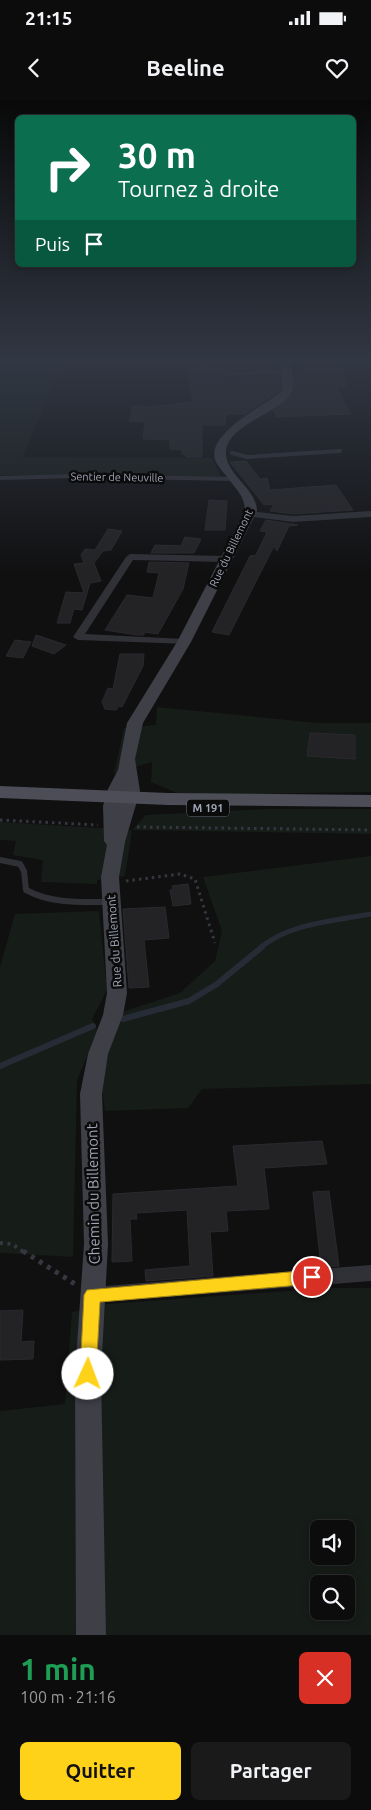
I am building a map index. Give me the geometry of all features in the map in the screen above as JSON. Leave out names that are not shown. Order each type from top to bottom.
[{"type":"main road","name":"M 191","points":[[0,792],[210,808],[287,802],[371,801]]},
{"type":"main road","name":"M 191","points":[[0,798],[30,803],[121,802]]},
{"type":"street","name":"Rue du Billemont","points":[[108,1026],[115,1008],[117,993],[110,892],[121,802],[133,785],[129,761],[131,735],[135,724],[184,642],[250,514],[250,500],[221,460],[222,444],[228,434],[233,431]]},
{"type":"street","name":"Sentier de Neuville","points":[[0,478],[77,476],[234,479]]},
{"type":"street","points":[[250,514],[303,519],[371,514]]},
{"type":"street","points":[[184,642],[78,637],[130,557],[226,560]]},
{"type":"street","name":"Chemin du Billemont","points":[[90,1635],[87,1456],[89,1347],[96,1244],[91,1094],[96,1061],[108,1026]]},
{"type":"street","points":[[92,1295],[371,1273]]},
{"type":"lane","points":[[232,453],[247,457],[340,451]]},
{"type":"lane","points":[[0,860],[11,860],[22,865],[26,870],[26,890],[37,897],[61,902],[110,892]]},
{"type":"path","points":[[0,820],[117,826],[371,830]]},
{"type":"path","points":[[110,892],[188,875],[195,880],[215,943]]},
{"type":"path","points":[[0,1243],[12,1244],[92,1295]]},
{"type":"shaded area","points":[[0,431],[34,431],[23,457],[212,458],[221,477],[0,475]]},
{"type":"shaded area","points":[[157,707],[318,723],[371,723],[371,792],[182,795],[151,782],[152,762],[114,774],[124,728],[156,725]]},
{"type":"shaded area","points":[[267,809],[371,809],[371,834],[132,830],[146,815]]},
{"type":"shaded area","points":[[0,822],[132,830],[125,876],[97,880],[97,884],[41,882],[43,860],[13,855],[16,841],[0,840]]},
{"type":"shaded area","points":[[371,856],[371,1084],[202,1089],[188,1108],[105,1111],[100,1076],[122,1012],[180,993],[215,961],[222,931],[203,877]]},
{"type":"shaded area","points":[[99,911],[107,990],[92,1019],[98,1031],[77,1080],[73,1257],[0,1253],[0,967],[15,914]]},
{"type":"shaded area","points":[[329,1288],[371,1288],[371,1635],[0,1635],[0,1411],[65,1404],[72,1312],[107,1304]]},
{"type":"building","points":[[144,431],[202,431],[202,457],[186,457],[185,454],[182,454],[182,450],[170,449],[170,440],[143,438]]},
{"type":"building","points":[[246,461],[260,479],[267,478],[270,490],[336,485],[353,510],[293,514],[270,511],[274,504],[264,505],[230,462]]},
{"type":"building","points":[[209,500],[227,501],[225,530],[205,530]]},
{"type":"building","points":[[266,520],[298,525],[289,526],[277,551],[274,546],[229,635],[212,632],[250,556],[256,555],[267,532],[260,531]]},
{"type":"building","points":[[108,529],[122,531],[111,550],[103,551],[94,563],[101,581],[90,583],[82,610],[74,609],[70,623],[57,623],[66,592],[84,593],[74,564],[84,563],[81,555],[85,549],[95,550]]},
{"type":"building","points":[[185,537],[201,539],[194,553],[151,553],[155,545],[181,546]]},
{"type":"building","points":[[149,562],[189,563],[183,589],[158,634],[144,632],[144,635],[137,635],[105,630],[127,595],[153,598],[159,573],[147,572]]},
{"type":"building","points":[[36,635],[66,645],[54,654],[32,646]]},
{"type":"building","points":[[15,640],[31,642],[23,658],[6,656]]},
{"type":"building","points":[[120,654],[144,654],[143,666],[122,707],[119,706],[116,710],[105,709],[102,702],[108,688],[113,689]]},
{"type":"building","points":[[310,733],[355,735],[355,759],[307,756]]},
{"type":"building","points":[[188,884],[191,904],[173,906],[170,890],[173,889],[172,886]]},
{"type":"building","points":[[165,907],[169,938],[144,940],[149,987],[129,988],[123,909]]},
{"type":"building","points":[[322,1141],[327,1164],[264,1168],[269,1209],[226,1211],[228,1231],[210,1232],[213,1276],[146,1281],[145,1270],[190,1266],[187,1210],[136,1213],[137,1219],[130,1219],[132,1261],[112,1262],[113,1194],[238,1186],[233,1146]]},
{"type":"building","points":[[329,1191],[339,1266],[321,1267],[313,1192]]},
{"type":"building","points":[[23,1310],[21,1342],[34,1341],[33,1359],[0,1360],[0,1311]]},
{"type":"waterway","points":[[260,948],[285,933],[299,928],[371,914]]},
{"type":"waterway","points":[[123,1019],[189,1001],[217,984],[262,947]]},
{"type":"waterway","points":[[0,1066],[93,1026]]},
{"type":"route","points":[[88,1374],[92,1295],[312,1277]]}]
